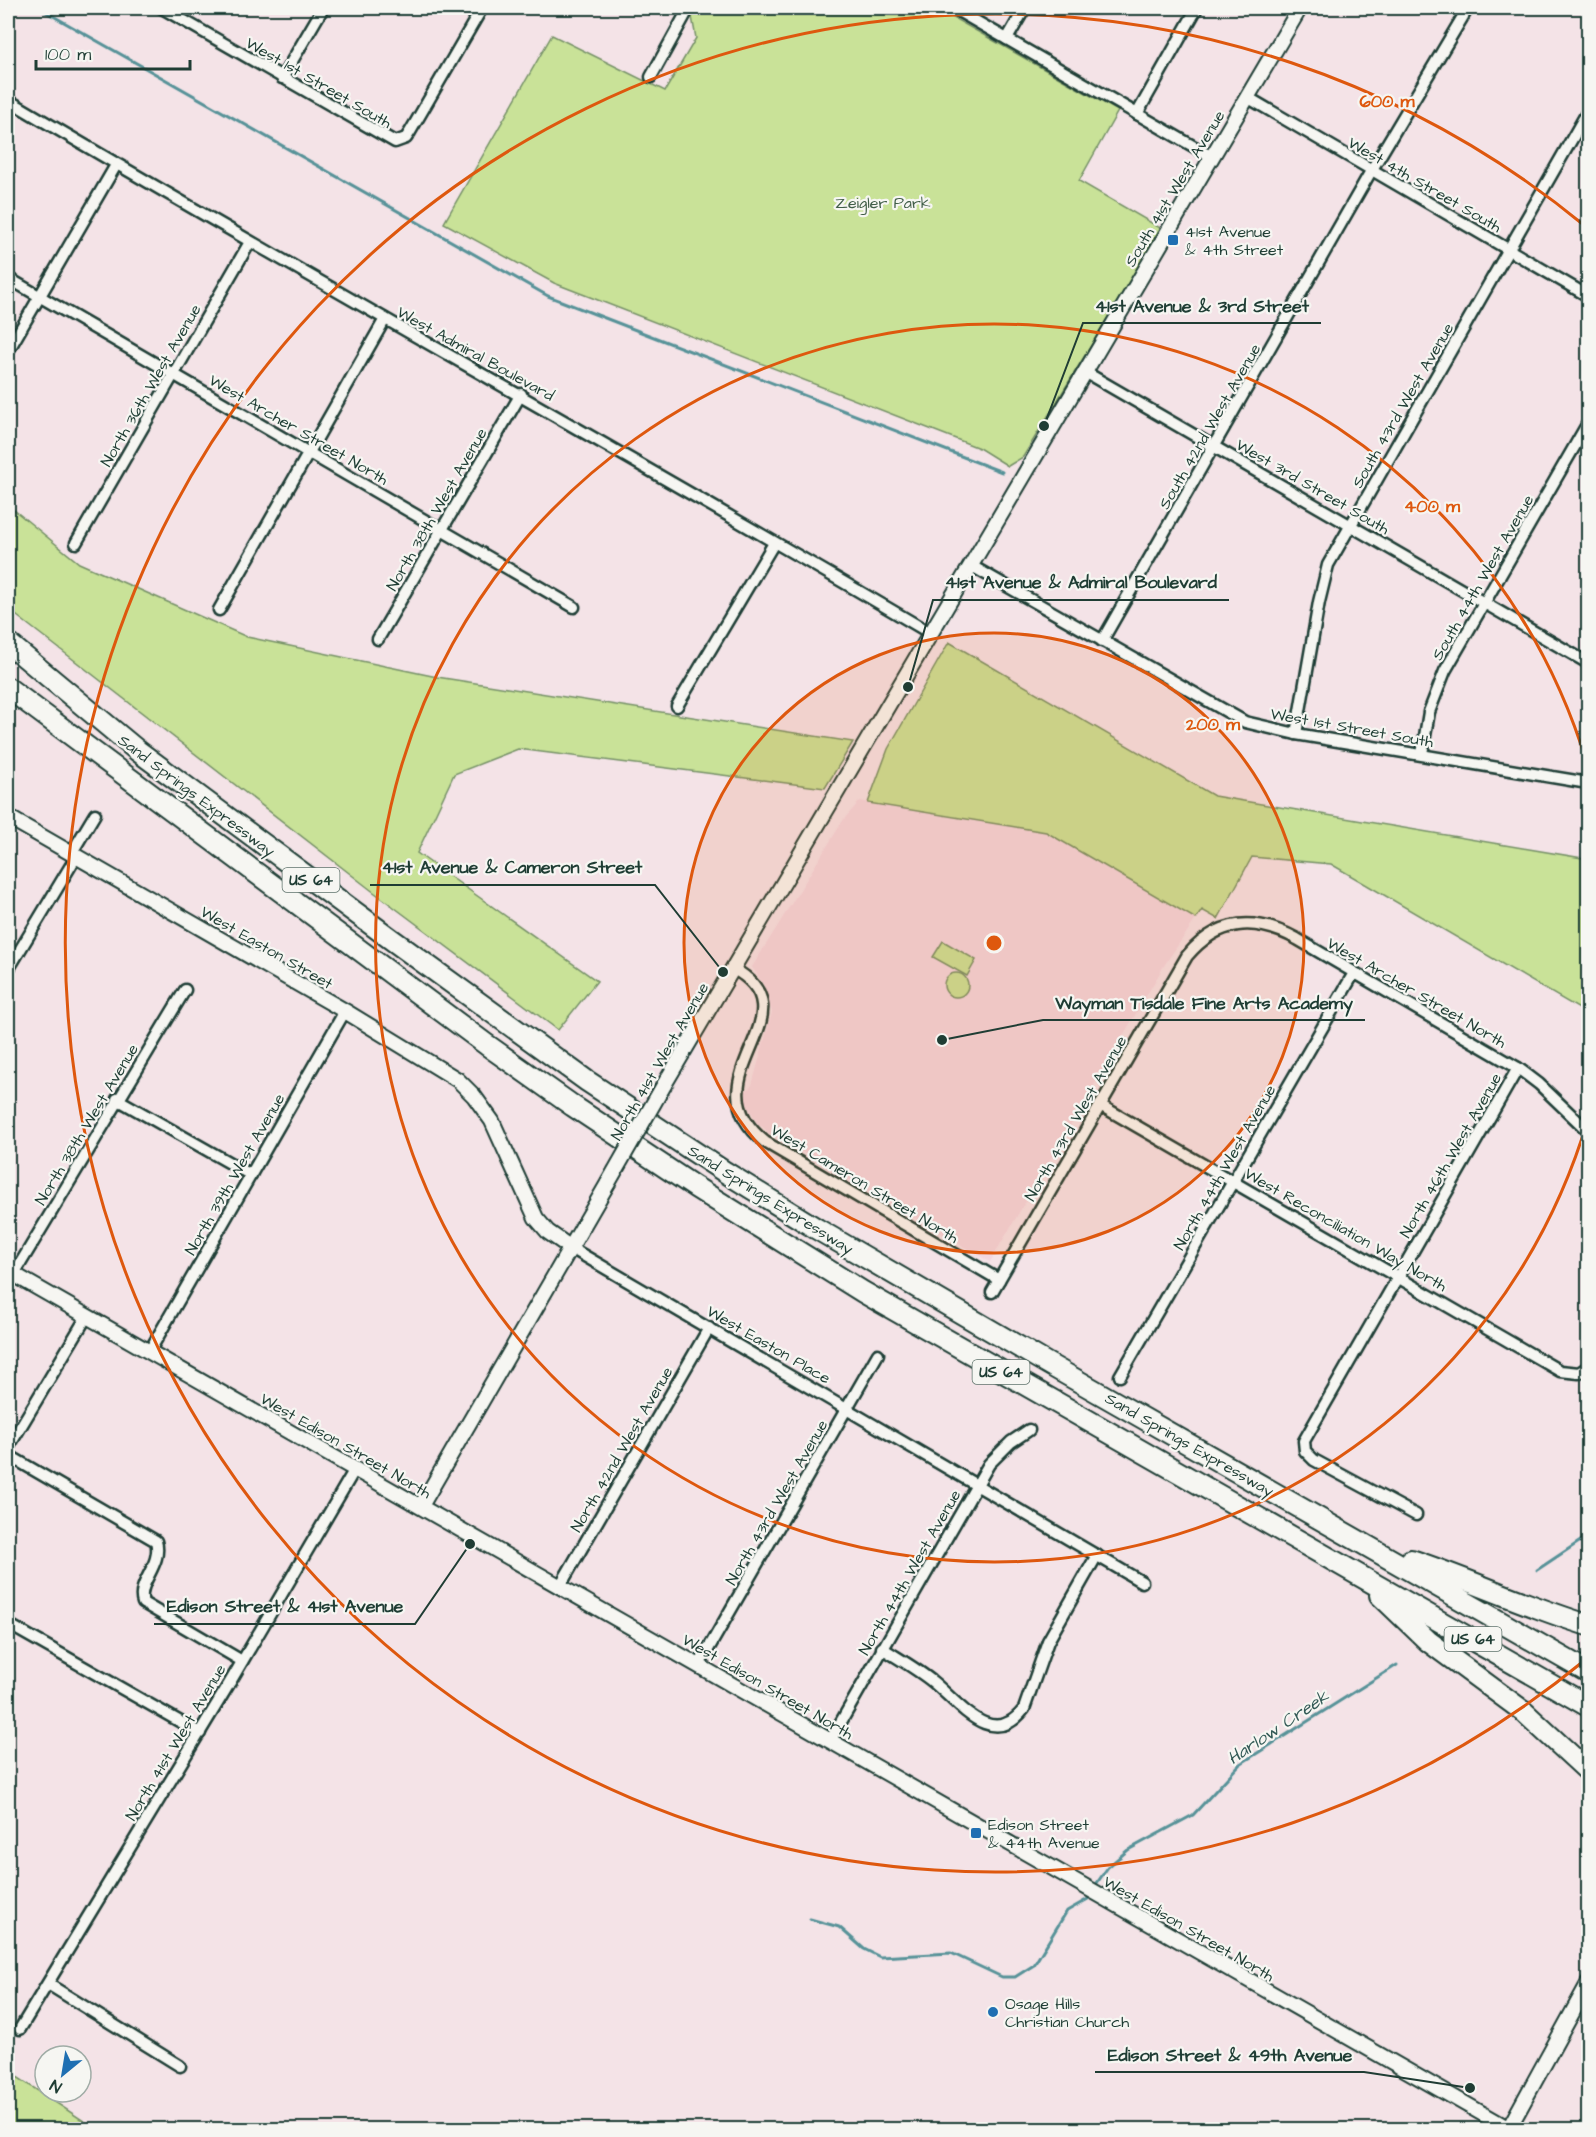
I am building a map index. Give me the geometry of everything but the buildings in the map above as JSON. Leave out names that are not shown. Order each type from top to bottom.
[{"type":"highway","name":"Sand Springs Expressway","points":[[8,643],[84,708],[206,802],[488,1011],[622,1105],[817,1229],[1588,1672]]},
{"type":"highway","name":"Sand Springs Expressway","points":[[8,688],[439,1010],[644,1154],[863,1292],[1588,1706]]},
{"type":"highway","points":[[1371,1547],[1467,1579],[1538,1609],[1588,1625]]},
{"type":"highway","points":[[1357,1573],[1428,1641],[1508,1698],[1588,1772]]},
{"type":"street","name":"West 1st Street South","points":[[164,8],[389,140],[400,142],[410,132],[482,8]]},
{"type":"street","points":[[282,78],[323,8]]},
{"type":"street","points":[[651,77],[689,8]]},
{"type":"street","points":[[953,8],[1212,157]]},
{"type":"street","points":[[1007,39],[1025,8]]},
{"type":"street","points":[[1137,114],[1197,8]]},
{"type":"street","name":"South 41st West Avenue","points":[[930,633],[1300,8]]},
{"type":"street","name":"South 42nd West Avenue","points":[[1102,641],[1371,171],[1468,8]]},
{"type":"street","name":"West 4th Street South","points":[[1247,98],[1588,297]]},
{"type":"street","name":"West Admiral Boulevard","points":[[8,100],[250,243],[521,394],[930,633]]},
{"type":"street","name":"South 43rd West Avenue","points":[[1296,734],[1323,582],[1335,552],[1588,111]]},
{"type":"street","points":[[8,351],[116,165]]},
{"type":"street","name":"North 36th West Avenue","points":[[76,543],[250,243]]},
{"type":"street","name":"West Archer Street North","points":[[8,278],[574,607]]},
{"type":"street","points":[[219,610],[385,319]]},
{"type":"street","name":"West 3rd Street South","points":[[1085,372],[1588,663]]},
{"type":"street","name":"North 38th West Avenue","points":[[378,639],[521,394]]},
{"type":"street","name":"South 44th West Avenue","points":[[1422,754],[1435,692],[1588,423]]},
{"type":"street","points":[[677,706],[774,543]]},
{"type":"street","name":"West 1st Street South","points":[[970,565],[1230,715],[1262,727],[1588,783]]},
{"type":"street","name":"North 41st West Avenue","points":[[421,1506],[732,968],[930,633]]},
{"type":"street","points":[[8,970],[95,814]]},
{"type":"street","name":"West Easton Street","points":[[8,817],[446,1071]]},
{"type":"street","name":"West Archer Street North","points":[[1210,933],[1236,925],[1267,926],[1284,932],[1518,1068],[1539,1084],[1588,1131]]},
{"type":"street","name":"North 43rd West Avenue","points":[[992,1292],[1187,956],[1210,933]]},
{"type":"street","name":"West Cameron Street North","points":[[732,968],[748,977],[756,989],[762,1009],[759,1032],[737,1086],[739,1108],[747,1126],[765,1142],[999,1280]]},
{"type":"street","name":"North 44th West Avenue","points":[[1120,1376],[1354,973]]},
{"type":"street","name":"North 38th West Avenue","points":[[11,1273],[185,990]]},
{"type":"street","name":"North 39th West Avenue","points":[[149,1352],[345,1011]]},
{"type":"street","name":"North 46th West Avenue","points":[[1416,1515],[1314,1460],[1304,1446],[1306,1435],[1518,1068]]},
{"type":"street","name":"West Easton Place","points":[[446,1071],[474,1095],[492,1121],[536,1218],[548,1232],[571,1248],[1142,1582]]},
{"type":"street","points":[[117,1099],[251,1175]]},
{"type":"street","name":"West Reconciliation Way North","points":[[1100,1105],[1560,1371],[1584,1370]]},
{"type":"street","name":"West Edison Street North","points":[[11,1273],[1510,2129]]},
{"type":"street","points":[[8,1448],[87,1316]]},
{"type":"street","name":"North 42nd West Avenue","points":[[560,1586],[708,1328]]},
{"type":"street","name":"North 43rd West Avenue","points":[[699,1665],[878,1354]]},
{"type":"street","name":"North 44th West Avenue","points":[[830,1741],[977,1484],[997,1455],[1029,1430]]},
{"type":"street","points":[[8,1455],[156,1541],[157,1560],[142,1591],[143,1603],[242,1661]]},
{"type":"street","name":"North 41st West Avenue","points":[[20,2029],[200,1733],[355,1469]]},
{"type":"street","points":[[882,1648],[930,1680],[972,1717],[985,1724],[998,1725],[1011,1721],[1024,1709],[1048,1641],[1097,1555]]},
{"type":"street","points":[[8,1624],[200,1733]]},
{"type":"street","points":[[48,1983],[180,2066]]},
{"type":"street","points":[[1510,2129],[1588,1984]]},
{"type":"shaded area","points":[[860,801],[1046,832],[1196,919],[1165,964],[990,1262],[769,1133],[756,1121],[746,1102],[746,1091],[752,1085],[772,1012],[764,985],[752,967],[844,819]]},
{"type":"green space","name":"Zeigler Park","points":[[698,8],[936,8],[1118,111],[1079,181],[1162,229],[1023,457],[1008,466],[979,448],[554,283],[444,223],[552,35],[665,91],[696,38],[692,17]]},
{"type":"green space","points":[[8,505],[79,563],[247,637],[437,677],[853,742],[825,788],[518,749],[454,774],[417,853],[597,981],[558,1030],[371,890],[8,609]]},
{"type":"green space","points":[[949,642],[1214,796],[1588,859],[1588,1014],[1331,864],[1252,857],[1218,919],[1202,910],[1196,919],[1046,832],[868,803],[888,749]]},
{"type":"green space","points":[[943,941],[976,960],[967,976],[933,957]]},
{"type":"green space","points":[[956,973],[961,974],[967,980],[967,990],[961,996],[956,997],[951,996],[945,990],[944,985],[945,980],[951,974]]},
{"type":"green space","points":[[8,2071],[33,2087],[33,2104],[58,2104],[96,2129],[8,2129]]},
{"type":"waterway","points":[[39,8],[548,296],[1002,472]]},
{"type":"waterway","name":"Harlow Creek","points":[[1537,1570],[1588,1536]]},
{"type":"waterway","name":"Harlow Creek","points":[[1097,1883],[1108,1867],[1128,1850],[1193,1815],[1240,1764],[1397,1665]]},
{"type":"waterway","name":"Harlow Creek","points":[[810,1919],[839,1927],[864,1949],[880,1957],[951,1953],[1002,1977],[1015,1977],[1034,1965],[1067,1911],[1088,1899]]},
{"type":"place","name":"41st Avenue & 4th Street","points":[[1173,240]]},
{"type":"place","name":"41st Avenue & 3rd Street","points":[[1044,426]]},
{"type":"place","name":"41st Avenue & Admiral Boulevard","points":[[908,687]]},
{"type":"place","name":"41st Avenue & Cameron Street","points":[[723,972]]},
{"type":"place","name":"Wayman Tisdale Fine Arts Academy","points":[[942,1040]]},
{"type":"place","name":"Edison Street & 41st Avenue","points":[[470,1544]]},
{"type":"place","name":"Edison Street & 44th Avenue","points":[[976,1833]]},
{"type":"place","name":"Osage Hills Christian Church","points":[[993,2012]]},
{"type":"place","name":"Edison Street & 49th Avenue","points":[[1470,2088]]}]
